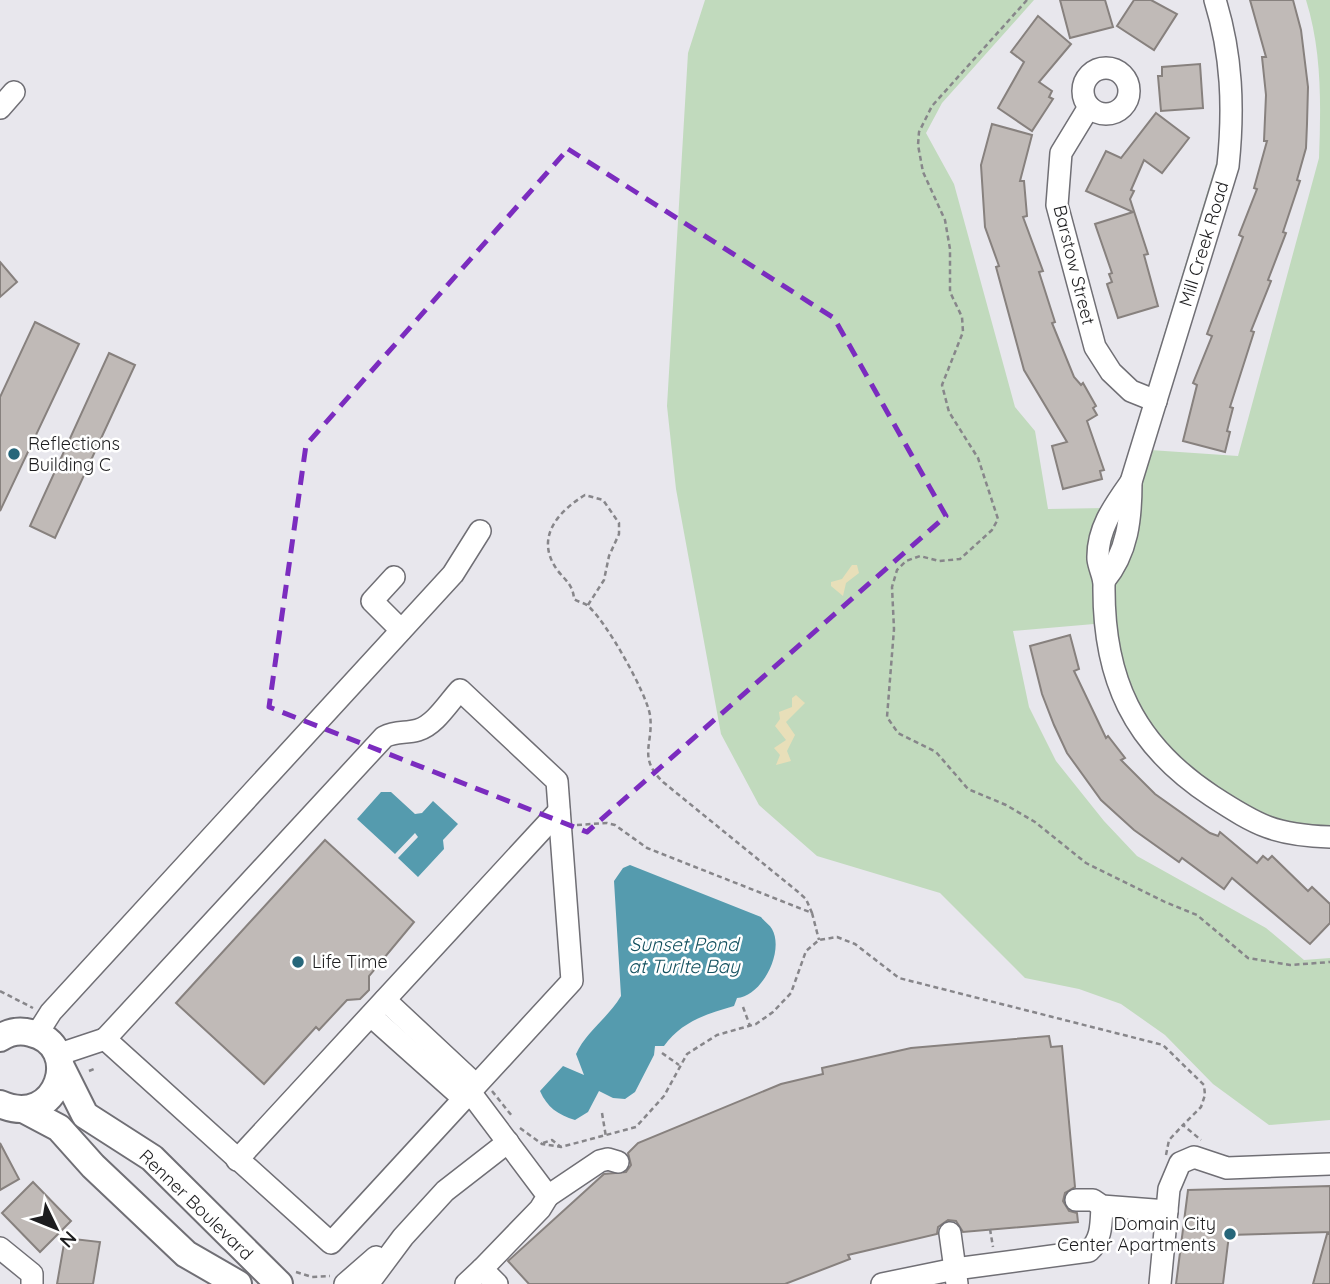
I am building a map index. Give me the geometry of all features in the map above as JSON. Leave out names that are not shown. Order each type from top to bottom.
[{"type":"main road","points":[[0,1018],[36,1026]]},
{"type":"main road","points":[[0,1038],[36,1026]]},
{"type":"main road","name":"Renner Boulevard","points":[[36,1026],[52,1046],[85,1115],[152,1158],[279,1284]]},
{"type":"main road","points":[[8,1108],[50,1097],[57,1086],[59,1060]]},
{"type":"main road","name":"Renner Boulevard","points":[[8,1108],[59,1128],[93,1166],[186,1254],[238,1284]]},
{"type":"street","name":"Mill Creek Road","points":[[1215,0],[1230,61],[1233,117],[1228,166],[1131,482],[1131,523],[1116,567],[1104,581],[1106,645],[1115,680],[1150,743],[1198,787],[1250,821],[1291,836],[1330,837]]},
{"type":"street","name":"Barstow Street","points":[[1090,107],[1061,153],[1057,205],[1095,347],[1111,372],[1131,391],[1156,401]]},
{"type":"street","points":[[36,1026],[453,574],[480,531]]},
{"type":"street","points":[[394,577],[372,601],[401,630]]},
{"type":"street","points":[[59,1060],[105,1039],[384,737],[396,731],[412,732],[427,726],[460,690],[558,781],[572,981],[331,1243],[105,1039]]},
{"type":"street","points":[[237,1160],[560,818]]},
{"type":"street","points":[[378,1008],[474,1090],[506,1131],[548,1196]]},
{"type":"street","points":[[368,1284],[403,1237],[506,1131]]},
{"type":"street","points":[[1160,1284],[1167,1211],[1176,1170],[1187,1158],[1194,1157],[1227,1168],[1330,1164]]},
{"type":"street","points":[[466,1284],[540,1209],[548,1196],[569,1185],[600,1161],[608,1158],[618,1162]]},
{"type":"street","points":[[1076,1200],[1093,1200],[1102,1206],[1167,1211]]},
{"type":"street","points":[[882,1284],[956,1276],[1088,1251],[1096,1245],[1101,1233],[1102,1206]]},
{"type":"street","points":[[950,1233],[956,1276]]},
{"type":"street","points":[[345,1284],[386,1248],[403,1237]]},
{"type":"street","points":[[0,1248],[32,1274],[32,1284]]},
{"type":"street","points":[[482,1269],[497,1284]]},
{"type":"path","points":[[1027,0],[932,106],[919,132],[918,159],[945,220],[950,249],[950,292],[962,317],[963,331],[942,385],[949,412],[978,458],[998,519],[992,530],[960,559],[939,561],[920,556],[906,561],[897,570],[892,587],[894,629],[887,717],[898,733],[936,752],[968,789],[1006,805],[1035,822],[1086,863],[1197,915],[1248,958],[1290,965],[1330,962]]},
{"type":"path","points":[[588,605],[604,580],[608,556],[619,534],[619,523],[603,500],[585,495],[551,525],[548,543],[552,561],[572,588],[574,599],[588,605],[623,656],[650,714],[648,761],[656,776],[806,899],[820,940]]},
{"type":"path","points":[[560,818],[615,825],[647,848],[812,913]]},
{"type":"path","points":[[474,1090],[512,1116],[526,1135],[542,1144],[561,1147],[606,1137],[636,1126],[651,1114],[664,1097],[679,1065],[701,1043],[750,1026],[773,1012],[791,993],[806,951],[820,940],[837,937],[855,944],[898,978],[1163,1045],[1203,1085],[1205,1095],[1201,1107],[1169,1140],[1165,1159]]},
{"type":"path","points":[[0,991],[36,1026]]},
{"type":"path","points":[[743,1007],[750,1026]]},
{"type":"path","points":[[662,1053],[679,1065]]},
{"type":"path","points":[[89,1071],[96,1068]]},
{"type":"path","points":[[602,1113],[606,1137]]},
{"type":"path","points":[[506,1131],[512,1116]]},
{"type":"path","points":[[1183,1125],[1202,1141]]},
{"type":"highlighted area","points":[[568,149],[834,318],[946,516],[587,832],[269,707],[306,445]]},
{"type":"green space","points":[[705,0],[1034,0],[942,103],[926,133],[954,184],[1015,407],[1035,431],[1048,509],[1105,508],[1121,476],[1217,160],[1230,14],[1234,27],[1242,114],[1235,155],[1150,450],[1238,456],[1319,158],[1318,58],[1306,0],[1330,0],[1330,844],[1278,839],[1140,743],[1116,706],[1101,664],[1094,624],[1013,631],[1029,707],[1056,761],[1104,821],[1137,856],[1266,928],[1304,960],[1330,958],[1330,1120],[1269,1125],[1213,1084],[1165,1035],[1121,1004],[1079,989],[1025,978],[940,893],[817,856],[759,805],[721,734],[676,489],[667,406],[688,53]]},
{"type":"sand","points":[[852,565],[857,565],[859,573],[846,583],[843,596],[831,586],[831,582],[842,579]]},
{"type":"sand","points":[[796,695],[805,703],[786,722],[795,735],[787,751],[791,761],[776,765],[780,755],[774,748],[786,740],[775,726],[780,719],[779,712],[792,707],[792,698]]},
{"type":"water","points":[[381,792],[391,792],[415,814],[422,813],[433,801],[458,824],[443,840],[444,849],[418,877],[398,858],[418,837],[415,833],[395,854],[357,819]]},
{"type":"water","name":"Sunset Pond at Turlte Bay","points":[[630,865],[761,917],[771,928],[775,939],[773,961],[762,982],[746,996],[737,998],[734,1006],[695,1020],[678,1031],[664,1046],[655,1046],[654,1055],[635,1092],[625,1099],[613,1098],[599,1091],[588,1112],[575,1120],[554,1110],[540,1091],[563,1066],[584,1075],[576,1054],[621,996],[614,881],[623,868]]},
{"type":"building","points":[[1060,0],[1105,0],[1113,27],[1070,38]]},
{"type":"building","points":[[1134,0],[1151,0],[1177,14],[1154,50],[1117,26]]},
{"type":"building","points":[[1250,0],[1293,0],[1301,30],[1308,87],[1306,148],[1297,180],[1300,181],[1283,232],[1286,233],[1251,331],[1254,332],[1230,407],[1233,408],[1225,452],[1183,441],[1197,385],[1193,383],[1212,336],[1207,334],[1243,237],[1239,235],[1257,189],[1254,188],[1267,141],[1264,141],[1266,95],[1262,57],[1266,57]]},
{"type":"building","points":[[1038,16],[1071,44],[1039,82],[1052,91],[1049,97],[1053,99],[1032,131],[998,108],[1024,62],[1011,52]]},
{"type":"building","points":[[1200,64],[1203,108],[1161,111],[1158,76],[1162,76],[1162,67]]},
{"type":"building","points":[[1156,113],[1189,138],[1162,173],[1144,160],[1131,190],[1134,191],[1130,199],[1148,254],[1144,255],[1158,306],[1118,318],[1107,284],[1112,282],[1109,274],[1112,273],[1095,224],[1133,212],[1086,191],[1106,151],[1121,158]]},
{"type":"building","points":[[992,124],[1032,135],[1020,181],[1024,181],[1027,216],[1023,217],[1043,271],[1039,272],[1055,322],[1052,323],[1074,377],[1081,385],[1083,383],[1096,406],[1093,408],[1097,415],[1087,421],[1104,470],[1100,471],[1102,479],[1063,489],[1052,446],[1067,442],[1024,370],[996,267],[999,266],[985,227],[981,165]]},
{"type":"building","points":[[0,262],[17,282],[0,297]]},
{"type":"building","name":"Reflections Building C","points":[[35,322],[79,344],[0,511],[0,397]]},
{"type":"building","points":[[109,353],[135,365],[55,538],[30,526]]},
{"type":"building","points":[[1070,635],[1079,669],[1074,671],[1106,738],[1108,736],[1125,758],[1121,760],[1155,794],[1210,833],[1218,836],[1220,832],[1257,863],[1263,856],[1268,860],[1272,856],[1308,891],[1312,887],[1330,904],[1330,923],[1310,944],[1232,878],[1224,889],[1182,858],[1179,862],[1134,830],[1101,800],[1067,753],[1054,725],[1042,694],[1030,646]]},
{"type":"building","name":"Life Time","points":[[325,840],[414,922],[369,976],[369,990],[360,999],[347,1000],[319,1030],[316,1027],[264,1084],[176,1003]]},
{"type":"building","points":[[1049,1036],[1051,1047],[1062,1046],[1075,1187],[1065,1193],[1063,1201],[1069,1211],[1077,1213],[1078,1222],[963,1232],[956,1221],[948,1220],[938,1227],[937,1234],[848,1255],[850,1259],[785,1284],[529,1284],[508,1261],[604,1174],[626,1172],[631,1165],[628,1153],[638,1143],[781,1084],[823,1074],[822,1068],[911,1048]]},
{"type":"building","points":[[0,1143],[19,1179],[0,1190]]},
{"type":"building","points":[[33,1182],[71,1221],[40,1252],[2,1213]]},
{"type":"building","name":"Domain City Center Apartments","points":[[1330,1186],[1330,1232],[1229,1235],[1223,1284],[1176,1284],[1188,1190]]},
{"type":"building","points":[[1327,1234],[1330,1234],[1330,1284],[1313,1284]]},
{"type":"building","points":[[65,1238],[100,1242],[93,1284],[57,1284]]},
{"type":"place","name":"Reflections Building C","points":[[14,454]]},
{"type":"place","name":"Life Time","points":[[298,962]]},
{"type":"place","name":"Domain City Center Apartments","points":[[1230,1234]]}]
